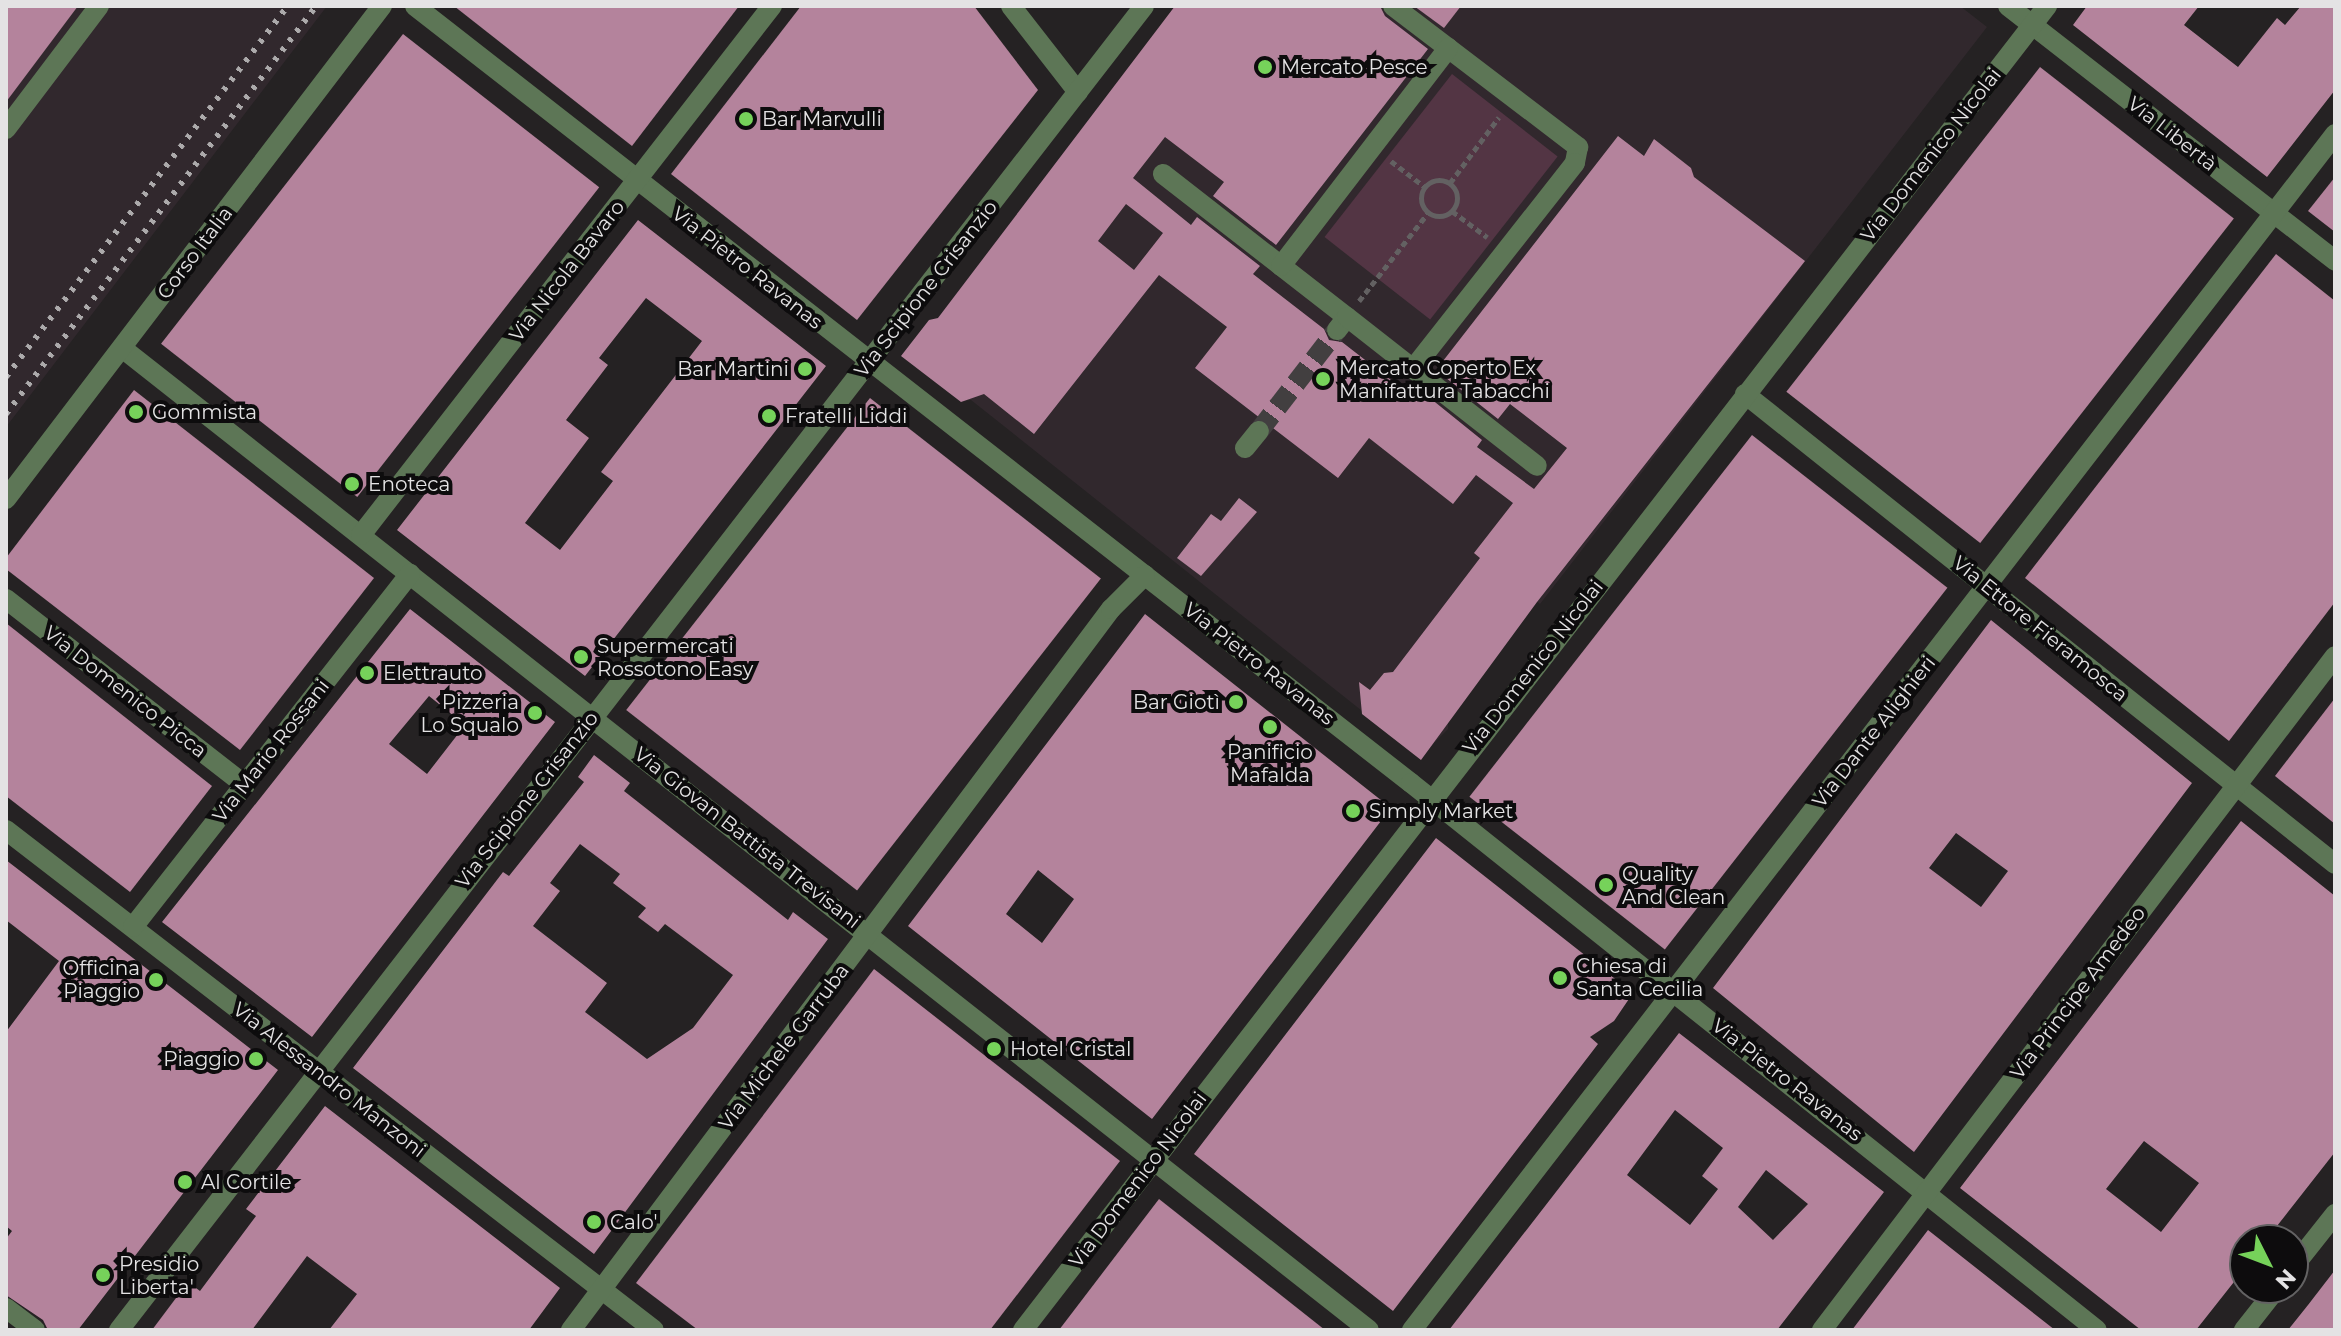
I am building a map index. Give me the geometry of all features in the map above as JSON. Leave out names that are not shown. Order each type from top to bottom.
[{"type":"street","points":[[6,129],[99,6]]},
{"type":"street","name":"Corso Italia","points":[[6,499],[382,6]]},
{"type":"street","name":"Via Pietro Ravanas","points":[[415,6],[1431,799],[1928,1192],[2097,1330]]},
{"type":"street","name":"Via Nicola Bavaro","points":[[361,535],[772,6]]},
{"type":"street","points":[[1011,6],[1078,92]]},
{"type":"street","name":"Via Scipione Crisanzio","points":[[119,1330],[1144,6]]},
{"type":"street","points":[[1393,6],[1578,147],[1575,163],[1413,369]]},
{"type":"street","name":"Via Libertà","points":[[2008,6],[2335,261]]},
{"type":"street","name":"Via Domenico Nicolai","points":[[1023,1330],[2047,6]]},
{"type":"street","points":[[1281,266],[1448,48]]},
{"type":"street","name":"Via Dante Alighieri","points":[[1412,1330],[2335,134]]},
{"type":"street","points":[[1163,174],[1281,266],[1342,323],[1413,369],[1537,466]]},
{"type":"street","name":"Via Giovan Battista Trevisani","points":[[122,348],[869,933],[1369,1330]]},
{"type":"street","name":"Via Ettore Fieramosca","points":[[1745,394],[2335,864]]},
{"type":"street","points":[[1245,448],[1259,431]]},
{"type":"street","name":"Via Mario Rossani","points":[[133,927],[410,574]]},
{"type":"street","name":"Via Michele Garruba","points":[[571,1330],[1111,609],[1145,575]]},
{"type":"street","name":"Via Domenico Picca","points":[[6,599],[245,785]]},
{"type":"street","name":"Via Principe Amedeo","points":[[1822,1330],[2335,656]]},
{"type":"street","name":"Via Alessandro Manzoni","points":[[6,830],[654,1330]]},
{"type":"street","points":[[2309,1247],[2335,1214]]},
{"type":"street","points":[[2244,1330],[2264,1304]]},
{"type":"street","points":[[6,1308],[35,1330]]},
{"type":"path","points":[[1450,183],[1514,97]]},
{"type":"path","points":[[1371,145],[1425,187]]},
{"type":"path","points":[[1440,180],[1450,183],[1457,196],[1452,211],[1441,217],[1428,213],[1420,202],[1425,187],[1440,180]]},
{"type":"path","points":[[1452,211],[1506,251]]},
{"type":"path","points":[[1342,323],[1428,213]]},
{"type":"shaded area","points":[[6,6],[327,6],[6,427]]},
{"type":"shaded area","name":"Mercato Coperto Ex Manifattura Tabacchi","points":[[1175,6],[1960,6],[1987,27],[1540,604],[1536,601],[1448,718],[1448,729],[1420,757],[971,400],[963,401],[904,354],[928,321],[937,319]]},
{"type":"shaded area","points":[[1452,74],[1558,156],[1430,320],[1325,237]]},
{"type":"building","points":[[6,6],[78,6],[6,102]]},
{"type":"building","points":[[454,6],[739,6],[632,146]]},
{"type":"building","points":[[801,6],[974,6],[1038,90],[857,320],[671,174]]},
{"type":"building","points":[[1175,6],[1380,6],[1385,16],[1428,49],[1276,245],[1213,196],[1224,182],[1165,137],[1133,178],[1191,225],[1197,217],[1260,266],[1253,274],[1324,329],[1329,340],[1342,342],[1414,398],[1420,390],[1482,440],[1477,447],[1534,489],[1567,448],[1510,404],[1498,419],[1436,370],[1618,136],[1644,156],[1654,139],[1691,168],[1694,177],[1805,261],[1537,602],[1421,760],[1362,714],[1359,682],[1370,690],[1384,673],[1393,672],[1480,558],[1474,553],[1513,503],[1476,475],[1453,504],[1369,438],[1338,478],[1195,368],[1227,327],[1159,275],[1034,434],[984,394],[961,402],[901,356],[929,320],[938,318]],"holes":[[[1126,204],[1163,233],[1134,270],[1098,241]]]},
{"type":"building","points":[[1414,6],[1461,6],[1444,28]]},
{"type":"building","points":[[2087,6],[2199,6],[2184,25],[2238,67],[2277,18],[2285,25],[2301,6],[2335,6],[2335,90],[2267,177],[2073,25]]},
{"type":"building","points":[[403,34],[599,187],[357,497],[161,344]]},
{"type":"building","points":[[2040,67],[2234,218],[1980,543],[1786,392]]},
{"type":"building","points":[[2335,177],[2335,232],[2308,211]]},
{"type":"building","points":[[638,220],[826,366],[585,676],[397,530]],"holes":[[[646,298],[702,341],[601,472],[613,481],[560,550],[525,523],[589,438],[566,420],[608,365],[599,358]]]},
{"type":"building","points":[[2276,254],[2335,301],[2335,602],[2229,741],[2025,578]]},
{"type":"building","points":[[134,390],[374,578],[240,750],[6,569],[6,558]]},
{"type":"building","points":[[870,398],[1101,578],[857,890],[626,710]]},
{"type":"building","points":[[1752,435],[1947,588],[1665,949],[1469,797]]},
{"type":"building","points":[[1239,498],[1257,512],[1201,576],[1177,558],[1211,514],[1221,521]]},
{"type":"building","points":[[410,609],[555,722],[312,1037],[162,922]],"holes":[[[429,696],[465,725],[427,774],[389,744]]]},
{"type":"building","points":[[1145,614],[1391,808],[1152,1119],[908,926]],"holes":[[[1038,870],[1074,899],[1042,943],[1006,914]]]},
{"type":"building","points":[[1991,620],[2192,783],[1914,1152],[1713,988]],"holes":[[[1956,833],[2008,871],[1981,907],[1929,868]]]},
{"type":"building","points":[[6,623],[212,786],[130,892],[6,796]]},
{"type":"building","points":[[2335,698],[2335,824],[2275,776]]},
{"type":"building","points":[[594,755],[630,783],[624,791],[788,920],[793,912],[828,939],[594,1254],[353,1068],[503,872],[509,876],[584,782],[578,777]],"holes":[[[580,844],[620,874],[613,883],[646,908],[638,917],[658,932],[665,924],[733,975],[693,1028],[647,1059],[585,1012],[607,983],[533,926],[560,891],[550,883]]]},
{"type":"building","points":[[2241,821],[2335,896],[2335,1152],[2279,1224],[2229,1224],[2229,1288],[2196,1330],[2141,1330],[1960,1188]],"holes":[[[2144,1141],[2199,1183],[2161,1232],[2106,1189]]]},
{"type":"building","points":[[1436,838],[1633,993],[1614,1021],[1590,1037],[1598,1044],[1393,1311],[1194,1154]]},
{"type":"building","points":[[6,860],[278,1070],[78,1330],[48,1330],[43,1320],[6,1295],[6,1239],[12,1231],[6,1226],[6,1032],[59,961],[6,920]]},
{"type":"building","points":[[874,969],[1120,1161],[990,1330],[698,1330],[636,1283]]},
{"type":"building","points":[[1679,1033],[1884,1192],[1777,1330],[1449,1330]],"holes":[[[1675,1110],[1723,1148],[1702,1176],[1718,1189],[1690,1225],[1627,1175]],[[1766,1170],[1808,1204],[1773,1240],[1738,1207]]]},
{"type":"building","points":[[325,1106],[560,1288],[529,1330],[329,1330],[357,1294],[307,1256],[252,1330],[152,1330],[188,1282],[200,1291],[256,1216],[246,1209]]},
{"type":"building","points":[[1159,1199],[1325,1330],[1059,1330]]},
{"type":"building","points":[[1928,1230],[1980,1271],[2055,1330],[1852,1330]]},
{"type":"building","points":[[2335,1270],[2335,1330],[2288,1330]]},
{"type":"tunnel","points":[[1259,431],[1337,330]]},
{"type":"railway","points":[[6,377],[288,6]]},
{"type":"railway","points":[[6,414],[316,6]]},
{"type":"place","name":"Mercato Pesce","points":[[1265,67]]},
{"type":"place","name":"Bar Marvulli","points":[[746,119]]},
{"type":"place","name":"Bar Martini","points":[[805,369]]},
{"type":"place","name":"Mercato Coperto Ex Manifattura Tabacchi","points":[[1323,379]]},
{"type":"place","name":"Gommista","points":[[136,412]]},
{"type":"place","name":"Fratelli Liddi","points":[[769,416]]},
{"type":"place","name":"Enoteca","points":[[352,484]]},
{"type":"place","name":"Supermercati Rossotono Easy","points":[[581,657]]},
{"type":"place","name":"Elettrauto","points":[[367,673]]},
{"type":"place","name":"Bar Giotì","points":[[1236,702]]},
{"type":"place","name":"Pizzeria Lo Squalo","points":[[535,713]]},
{"type":"place","name":"Panificio Mafalda","points":[[1270,727]]},
{"type":"place","name":"Simply Market","points":[[1353,811]]},
{"type":"place","name":"Quality And Clean","points":[[1606,885]]},
{"type":"place","name":"Chiesa di Santa Cecilia","points":[[1560,978]]},
{"type":"place","name":"Officina Piaggio","points":[[156,980]]},
{"type":"place","name":"Hotel Cristal","points":[[994,1049]]},
{"type":"place","name":"Piaggio","points":[[256,1059]]},
{"type":"place","name":"Al Cortile","points":[[185,1182]]},
{"type":"place","name":"Calo'","points":[[594,1222]]},
{"type":"place","name":"Presidio Liberta'","points":[[103,1275]]}]
